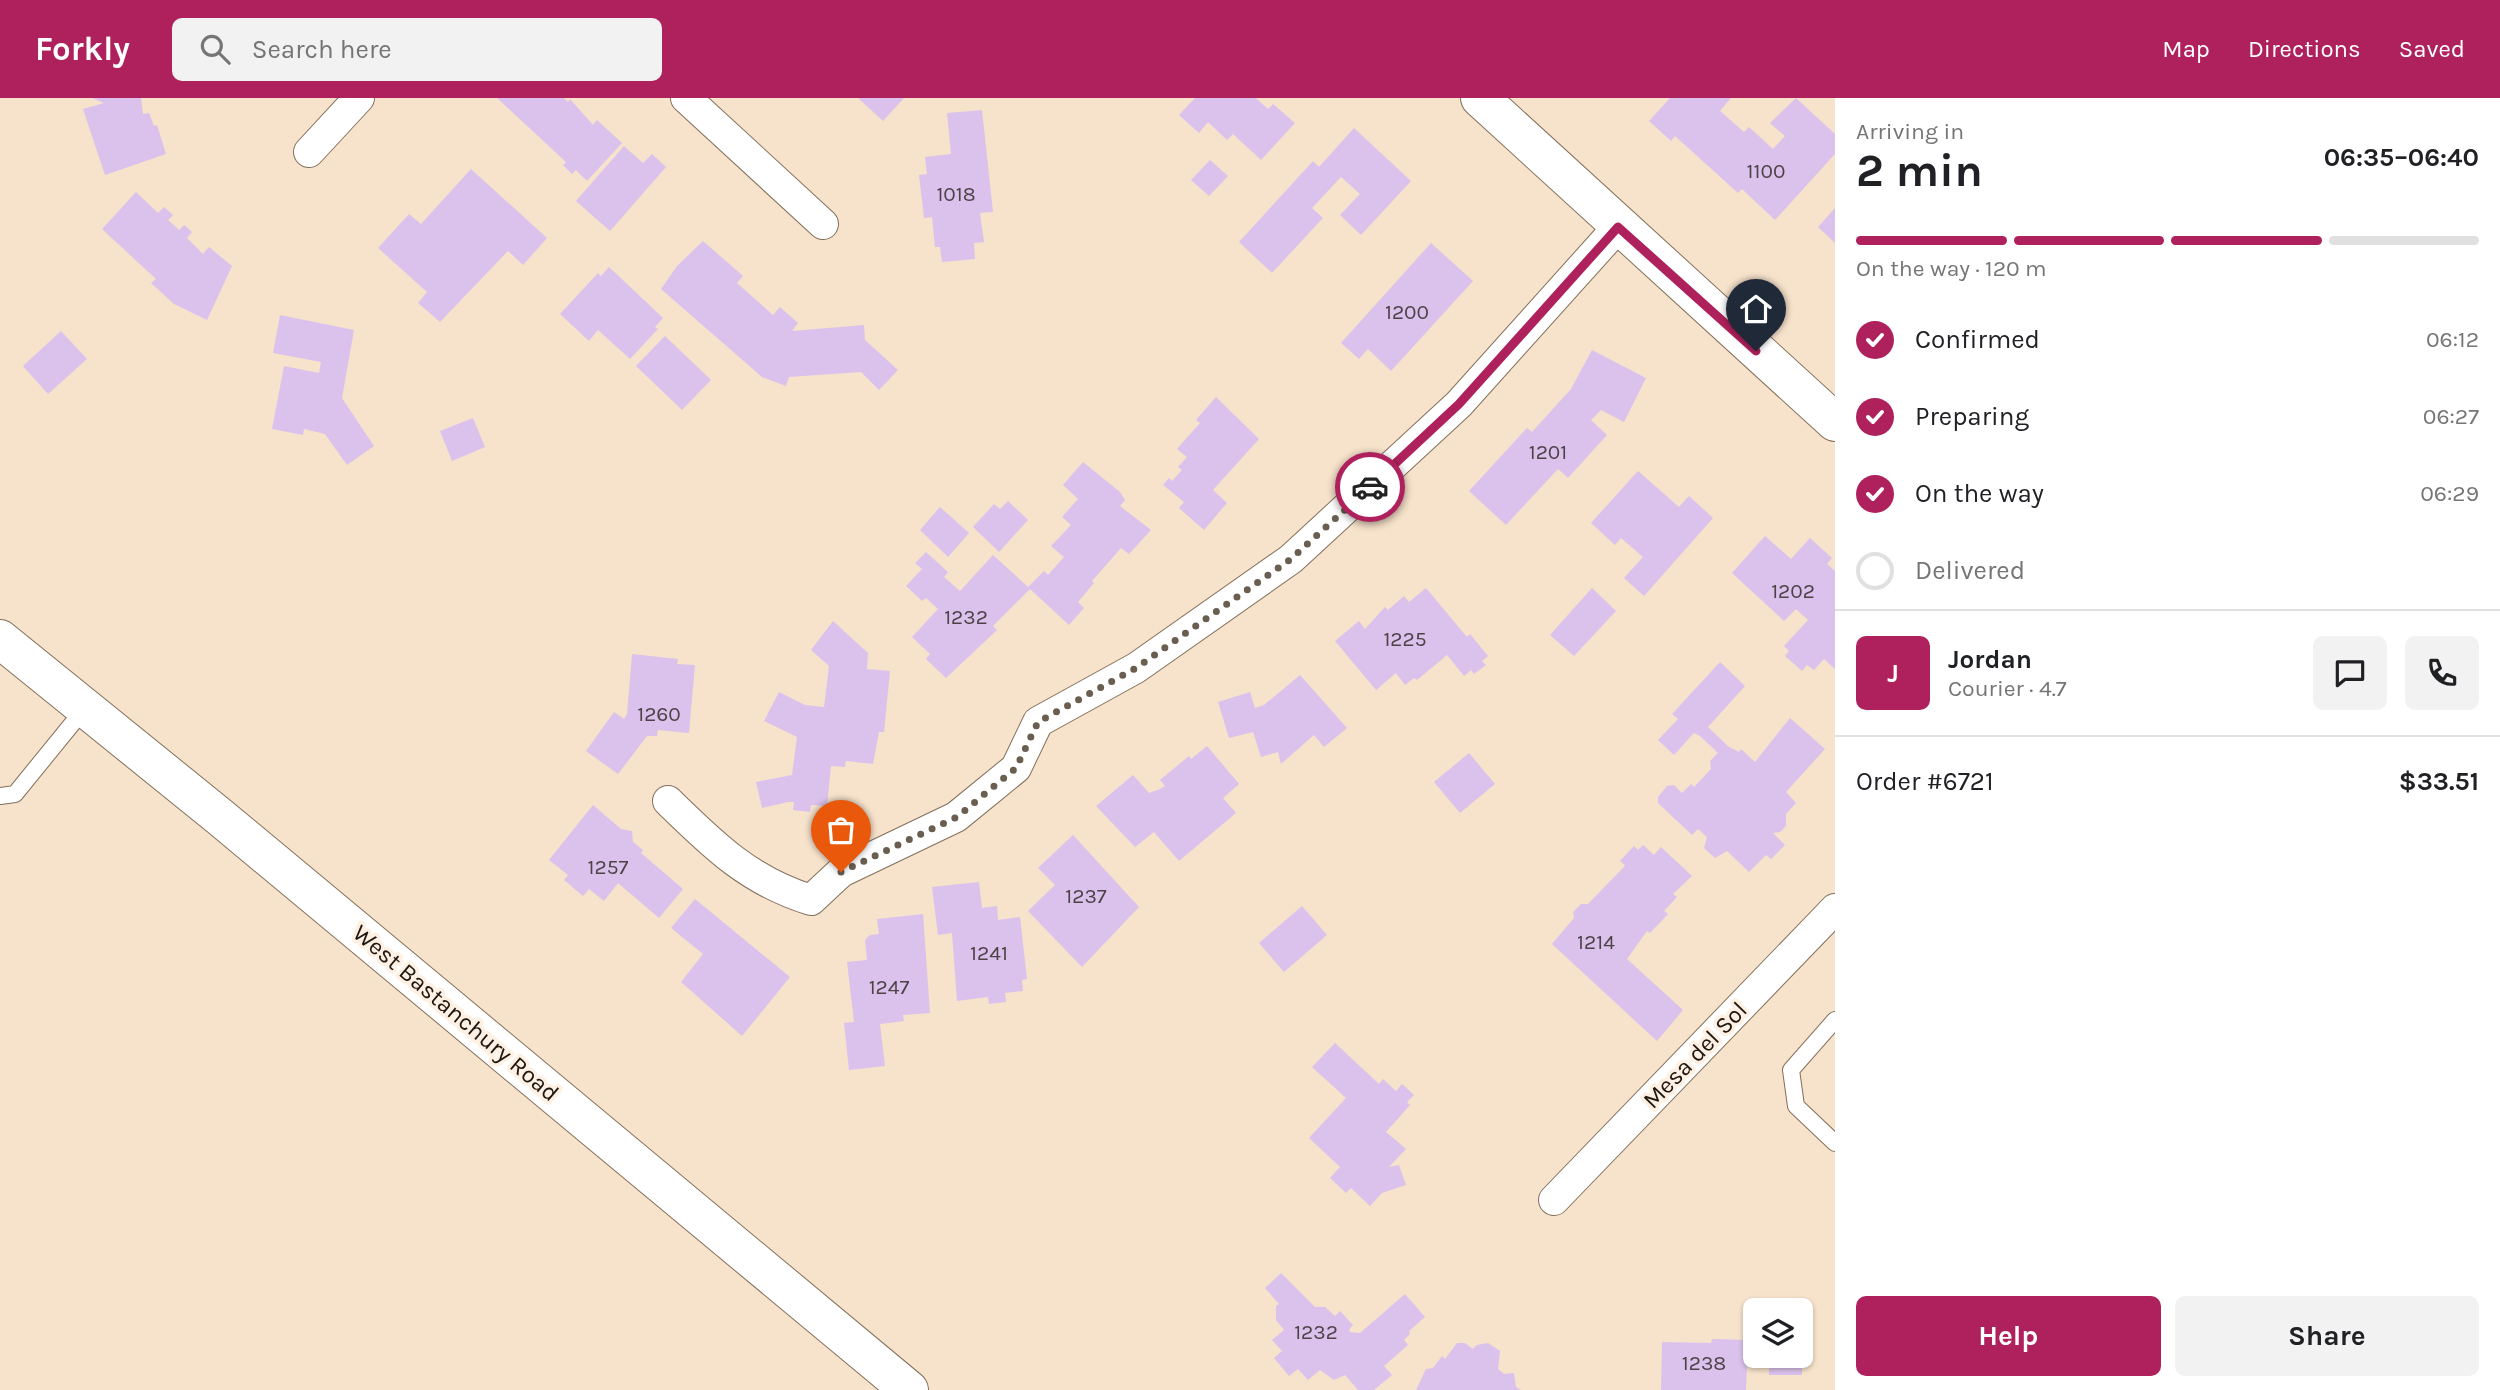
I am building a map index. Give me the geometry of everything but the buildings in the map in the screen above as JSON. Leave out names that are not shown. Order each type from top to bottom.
[{"type":"main road","points":[[1496,103],[1618,227],[1835,422]]},
{"type":"main road","name":"West Bastanchury Road","points":[[0,639],[909,1390]]},
{"type":"street","points":[[309,152],[359,98]]},
{"type":"street","points":[[686,98],[823,224]]},
{"type":"street","points":[[668,801],[723,855],[784,892],[811,900],[841,872],[957,817],[1016,768],[1038,722],[1136,668],[1291,559],[1459,404],[1618,227]]},
{"type":"street","name":"Mesa del Sol","points":[[1554,1200],[1835,909]]},
{"type":"lane","points":[[0,796],[15,794],[85,708]]},
{"type":"lane","points":[[1835,1020],[1791,1070],[1796,1106],[1835,1143]]},
{"type":"way so far","points":[[841,872],[957,817],[1016,768],[1038,722],[1136,668],[1291,559],[1370,487]]},
{"type":"route","points":[[1370,487],[1459,404],[1618,227],[1756,351]]}]
